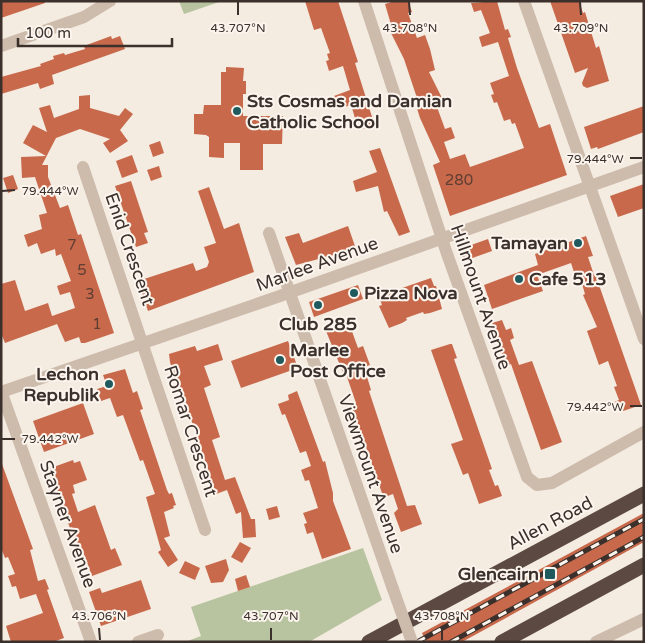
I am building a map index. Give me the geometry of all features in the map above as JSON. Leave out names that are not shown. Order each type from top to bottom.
[{"type":"highway","name":"Allen Road","points":[[369,642],[644,494]]},
{"type":"highway","points":[[502,642],[644,565]]},
{"type":"street","points":[[1,46],[84,17],[110,1]]},
{"type":"street","name":"Hillmount Avenue","points":[[364,1],[442,239],[528,477],[537,485],[552,483],[644,432]]},
{"type":"street","points":[[524,1],[644,339]]},
{"type":"street","name":"Enid Crescent","points":[[83,167],[144,343]]},
{"type":"street","name":"Marlee Avenue","points":[[1,391],[288,293],[644,167]]},
{"type":"street","name":"Viewmount Avenue","points":[[269,233],[288,293],[412,642]]},
{"type":"street","name":"Romar Crescent","points":[[144,343],[205,530]]},
{"type":"street","name":"Stayner Avenue","points":[[1,391],[91,642]]},
{"type":"street","points":[[596,642],[644,619]]},
{"type":"street","points":[[138,642],[158,635]]},
{"type":"green space","points":[[179,1],[222,1],[184,14]]},
{"type":"green space","points":[[363,548],[382,600],[309,642],[185,642],[201,636],[191,607]]},
{"type":"building","points":[[1,1],[45,1],[45,3],[1,18]]},
{"type":"building","points":[[305,1],[338,1],[358,62],[355,63],[373,120],[371,121],[372,126],[362,129],[358,116],[355,118],[351,105],[338,109],[334,96],[350,90],[343,66],[329,71],[326,61],[329,60],[327,54],[330,53],[321,28],[314,30]]},
{"type":"building","points":[[395,1],[408,1],[412,12],[408,13],[417,38],[425,35],[430,49],[435,70],[429,72],[445,104],[437,107],[445,129],[451,127],[455,138],[444,142],[450,159],[465,154],[470,167],[524,148],[515,123],[512,124],[510,119],[504,121],[497,102],[494,103],[491,95],[494,94],[490,83],[509,76],[498,42],[482,47],[479,37],[490,33],[481,10],[474,12],[471,3],[497,1],[505,30],[508,29],[511,37],[508,38],[517,68],[539,128],[550,124],[567,175],[450,216],[433,165],[440,162],[420,118],[414,99],[417,98],[404,59],[389,29],[392,28],[385,4]]},
{"type":"building","points":[[550,1],[579,1],[583,13],[585,12],[596,48],[599,46],[609,81],[587,88],[583,86],[582,83],[588,68],[575,73]]},
{"type":"building","points":[[111,36],[112,39],[120,36],[125,49],[52,75],[54,84],[40,89],[38,83],[1,94],[1,77],[41,66],[40,64],[54,59],[53,56],[64,53],[65,55],[85,49],[84,46]]},
{"type":"building","points":[[226,67],[244,68],[243,81],[246,81],[246,94],[243,94],[243,116],[283,116],[282,144],[263,144],[263,170],[240,170],[240,143],[224,143],[224,158],[209,157],[209,137],[194,134],[194,114],[203,114],[204,105],[221,105],[221,72],[226,72]]},
{"type":"building","points":[[90,95],[90,108],[119,116],[125,108],[133,114],[120,130],[128,141],[110,153],[103,143],[110,139],[80,129],[56,138],[42,165],[48,165],[48,177],[60,208],[68,205],[78,235],[81,234],[114,333],[85,343],[81,343],[79,337],[65,342],[57,324],[5,343],[1,333],[1,284],[15,280],[25,311],[48,303],[52,316],[75,308],[70,292],[60,295],[57,286],[71,281],[61,254],[56,256],[55,249],[41,254],[37,243],[28,247],[24,235],[42,229],[39,215],[47,213],[35,177],[22,178],[21,157],[46,156],[23,143],[33,125],[47,132],[39,108],[50,105],[54,118],[79,109],[79,96]]},
{"type":"building","points":[[644,106],[644,132],[598,149],[597,147],[591,149],[584,127]]},
{"type":"building","points":[[160,141],[164,153],[153,157],[149,145]]},
{"type":"building","points":[[380,148],[410,232],[399,236],[387,211],[384,212],[378,186],[356,192],[353,181],[377,172],[369,151]]},
{"type":"building","points":[[132,155],[138,172],[122,178],[116,161]]},
{"type":"building","points":[[159,166],[162,177],[151,181],[147,170]]},
{"type":"building","points":[[13,175],[18,189],[8,193],[3,178]]},
{"type":"building","points":[[131,181],[148,232],[144,233],[148,243],[136,247],[115,186]]},
{"type":"building","points":[[644,184],[644,208],[618,217],[610,196]]},
{"type":"building","points":[[209,187],[224,229],[239,223],[254,272],[148,311],[138,281],[193,263],[196,271],[207,267],[209,262],[204,247],[216,243],[198,191]]},
{"type":"building","points":[[348,226],[356,249],[296,265],[285,237],[299,233],[303,243]]},
{"type":"building","points":[[586,236],[593,256],[588,257],[594,275],[597,274],[601,284],[599,285],[641,405],[620,412],[620,409],[615,411],[612,403],[619,400],[614,387],[617,386],[608,361],[599,365],[587,331],[597,327],[583,295],[585,294],[580,277],[576,278],[571,263],[537,275],[543,291],[492,309],[484,285],[538,265],[535,254]]},
{"type":"building","points":[[488,239],[492,251],[464,261],[460,249]]},
{"type":"building","points":[[431,278],[434,286],[436,286],[442,309],[424,314],[423,312],[406,318],[407,320],[402,323],[389,328],[379,306],[382,305],[379,296]]},
{"type":"building","points":[[358,285],[363,299],[314,317],[309,302]]},
{"type":"building","points":[[502,320],[506,330],[511,328],[514,338],[510,340],[519,365],[532,361],[562,442],[541,450],[511,364],[506,366],[492,323]]},
{"type":"building","points":[[349,323],[358,348],[363,346],[370,365],[364,367],[371,390],[369,391],[407,506],[415,505],[422,524],[401,532],[394,513],[398,509],[393,494],[383,496],[351,404],[356,403],[346,374],[344,375],[326,331]]},
{"type":"building","points":[[288,341],[298,368],[241,388],[231,361]]},
{"type":"building","points":[[218,344],[223,360],[204,366],[211,385],[204,388],[220,437],[212,440],[225,480],[235,477],[251,519],[255,519],[256,537],[243,538],[241,512],[236,514],[227,490],[216,494],[183,395],[181,390],[178,391],[170,362],[169,354],[195,346],[197,351]]},
{"type":"building","points":[[452,344],[457,358],[454,359],[492,469],[489,470],[495,486],[498,485],[502,496],[479,504],[468,473],[463,475],[451,444],[463,440],[431,350]]},
{"type":"building","points":[[125,369],[133,393],[137,391],[143,409],[140,410],[167,490],[169,494],[172,493],[176,505],[173,506],[174,508],[164,512],[170,536],[164,538],[178,560],[168,567],[158,552],[161,550],[146,497],[155,494],[143,460],[140,461],[123,415],[117,417],[110,398],[101,401],[97,389],[107,386],[103,375]]},
{"type":"building","points":[[297,391],[323,462],[325,461],[333,493],[333,501],[351,549],[322,559],[313,532],[307,534],[304,524],[307,523],[303,513],[318,508],[309,480],[305,481],[301,470],[311,466],[306,451],[300,453],[285,414],[282,415],[278,404],[289,400],[288,395]]},
{"type":"building","points":[[83,403],[94,434],[44,452],[33,421]]},
{"type":"building","points":[[73,460],[74,463],[80,461],[87,480],[73,485],[75,493],[72,494],[78,512],[95,505],[111,550],[115,548],[122,565],[92,576],[81,546],[79,547],[72,527],[70,528],[48,469]]},
{"type":"building","points":[[2,464],[33,549],[30,550],[38,581],[45,579],[64,638],[53,642],[11,642],[6,626],[43,613],[36,594],[20,599],[16,586],[12,587],[8,576],[15,574],[8,557],[5,558],[1,548]]},
{"type":"building","points":[[277,506],[280,517],[269,520],[266,509]]},
{"type":"building","points":[[644,513],[644,542],[462,642],[426,642],[422,633]]},
{"type":"building","points":[[240,542],[251,548],[242,563],[231,557]]},
{"type":"building","points":[[226,559],[229,570],[223,582],[211,583],[205,566]]},
{"type":"building","points":[[185,561],[200,568],[195,580],[179,573]]},
{"type":"building","points":[[246,575],[250,587],[238,591],[235,579]]},
{"type":"building","points":[[141,580],[151,609],[101,626],[89,592],[100,588],[102,593]]},
{"type":"railway","points":[[417,642],[644,519]]},
{"type":"railway","points":[[451,642],[644,537]]},
{"type":"place","name":"Sts Cosmas and Damian Catholic School","points":[[237,111]]},
{"type":"place","name":"Tamayan","points":[[578,243]]},
{"type":"place","name":"Cafe 513","points":[[519,279]]},
{"type":"place","name":"Pizza Nova","points":[[354,293]]},
{"type":"place","name":"Club 285","points":[[318,305]]},
{"type":"place","name":"Marlee Post Office","points":[[280,360]]},
{"type":"place","name":"Lechon Republik","points":[[109,384]]},
{"type":"place","name":"Glencairn","points":[[550,574]]}]
